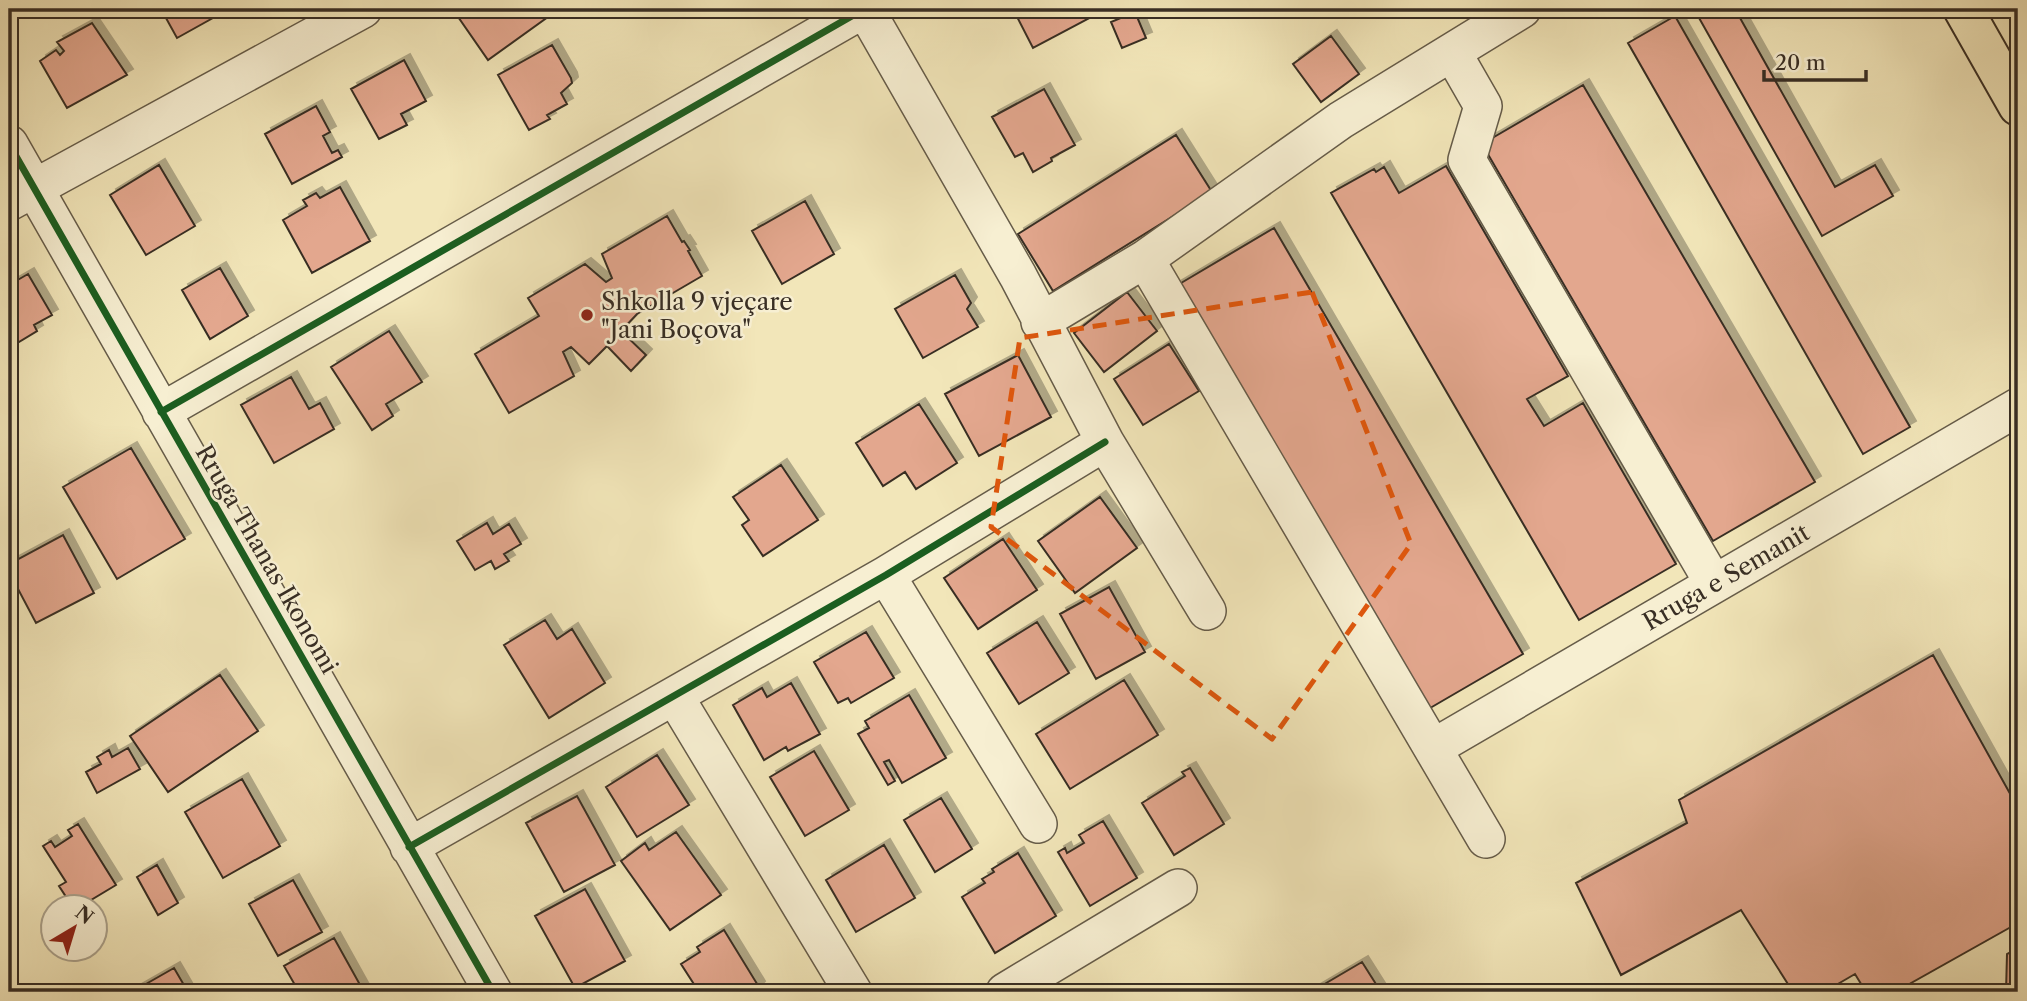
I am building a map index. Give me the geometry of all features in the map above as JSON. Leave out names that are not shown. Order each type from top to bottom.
[{"type":"main road","points":[[1963,9],[2018,106]]},
{"type":"street","points":[[21,195],[363,9]]},
{"type":"street","points":[[160,412],[865,9],[1018,276],[1105,442],[1207,611]]},
{"type":"street","points":[[1040,322],[1145,259],[1341,120],[1521,9]]},
{"type":"street","points":[[1452,52],[1483,106],[1467,160],[1714,584]]},
{"type":"street","name":"Rruga Thanas Ikonomi","points":[[9,144],[21,195],[160,412],[493,992]]},
{"type":"street","points":[[1145,259],[1486,839]]},
{"type":"street","name":"Rruga e Semanit","points":[[1433,748],[2018,407]]},
{"type":"street","points":[[409,847],[886,575],[1105,442]]},
{"type":"street","points":[[886,575],[1038,824]]},
{"type":"street","points":[[675,697],[853,992]]},
{"type":"street","points":[[1005,992],[1178,888]]},
{"type":"highlighted area","points":[[1312,292],[1411,544],[1272,739],[991,527],[1020,338]]},
{"type":"building","points":[[161,9],[229,9],[177,38]]},
{"type":"building","points":[[548,9],[552,14],[488,60],[454,11]]},
{"type":"building","points":[[1013,9],[1099,9],[1101,12],[1033,48]]},
{"type":"building","points":[[1694,9],[1735,9],[1835,187],[1875,165],[1893,196],[1822,236]]},
{"type":"building","points":[[1135,12],[1146,38],[1122,48],[1111,22]]},
{"type":"building","points":[[1675,16],[1910,427],[1863,454],[1628,43]]},
{"type":"building","points":[[92,23],[127,75],[67,108],[40,61],[56,50],[60,55],[64,51],[57,42]]},
{"type":"building","points":[[1331,36],[1359,74],[1321,102],[1293,64]]},
{"type":"building","points":[[552,45],[571,78],[572,83],[561,93],[567,104],[547,115],[550,119],[529,130],[498,75]]},
{"type":"building","points":[[404,60],[426,101],[401,114],[407,125],[379,139],[351,89]]},
{"type":"building","points":[[1583,85],[1815,482],[1713,541],[1482,144]]},
{"type":"building","points":[[1044,89],[1075,145],[1033,172],[1023,153],[1015,157],[992,117]]},
{"type":"building","points":[[316,106],[330,132],[323,136],[332,153],[338,150],[342,157],[292,184],[265,134]]},
{"type":"building","points":[[1176,135],[1212,192],[1053,291],[1018,234]]},
{"type":"building","points":[[159,165],[195,226],[146,255],[110,195]]},
{"type":"building","points":[[1446,166],[1568,376],[1527,399],[1544,426],[1583,403],[1676,564],[1579,620],[1331,193],[1374,169],[1376,172],[1384,167],[1399,193]]},
{"type":"building","points":[[340,187],[370,241],[312,273],[283,220],[307,206],[303,200],[316,193],[320,198]]},
{"type":"building","points":[[805,201],[834,254],[782,284],[752,231]]},
{"type":"building","name":"Shkolla 9 vjeçare \"Jani Boçova\"","points":[[667,216],[682,242],[684,241],[690,250],[688,251],[702,276],[637,314],[621,331],[646,355],[631,371],[607,346],[589,364],[571,347],[563,352],[574,376],[509,413],[475,354],[539,316],[528,298],[585,264],[606,282],[612,278],[602,254]]},
{"type":"building","points":[[1274,228],[1523,654],[1425,711],[1176,286]]},
{"type":"building","points":[[220,268],[248,316],[210,339],[182,290]]},
{"type":"building","points":[[28,274],[52,315],[34,325],[37,331],[9,348],[9,285]]},
{"type":"building","points":[[955,275],[971,303],[967,309],[978,327],[923,358],[895,309]]},
{"type":"building","points":[[1127,292],[1157,331],[1104,372],[1074,333]]},
{"type":"building","points":[[389,331],[422,382],[386,404],[393,416],[372,430],[331,367]]},
{"type":"building","points":[[1169,344],[1199,391],[1143,425],[1114,379]]},
{"type":"building","points":[[1018,355],[1051,417],[979,456],[945,394]]},
{"type":"building","points":[[291,377],[309,409],[320,403],[334,429],[274,463],[241,405]]},
{"type":"building","points":[[919,404],[957,463],[916,489],[905,472],[883,486],[856,443]]},
{"type":"building","points":[[131,448],[185,539],[117,579],[63,487]]},
{"type":"building","points":[[781,465],[818,520],[763,556],[742,525],[749,520],[733,497]]},
{"type":"building","points":[[1100,497],[1137,548],[1075,593],[1038,541]]},
{"type":"building","points":[[487,523],[493,534],[509,524],[521,544],[504,554],[509,561],[495,569],[491,561],[475,570],[457,541]]},
{"type":"building","points":[[63,535],[94,593],[36,623],[9,572],[9,564]]},
{"type":"building","points":[[1003,539],[1037,590],[978,629],[944,578]]},
{"type":"building","points":[[1109,587],[1145,652],[1096,679],[1060,614]]},
{"type":"building","points":[[545,620],[557,639],[572,629],[605,683],[549,718],[504,645]]},
{"type":"building","points":[[1037,622],[1069,673],[1019,704],[987,653]]},
{"type":"building","points":[[866,632],[894,678],[851,703],[848,698],[838,703],[814,662]]},
{"type":"building","points":[[1933,655],[2018,808],[2018,923],[1895,992],[1866,992],[1855,974],[1824,992],[1793,992],[1741,910],[1621,975],[1576,883],[1687,823],[1679,800]]},
{"type":"building","points":[[220,675],[258,731],[168,792],[130,736]]},
{"type":"building","points":[[1124,680],[1158,735],[1070,789],[1036,734]]},
{"type":"building","points":[[791,683],[820,734],[788,751],[786,747],[764,760],[733,705],[762,688],[767,697]]},
{"type":"building","points":[[909,695],[946,758],[902,783],[889,760],[884,762],[895,781],[888,785],[858,734],[869,728],[865,721]]},
{"type":"building","points":[[128,748],[140,769],[97,793],[86,772],[101,764],[97,757],[109,750],[112,757]]},
{"type":"building","points":[[814,751],[849,810],[805,836],[770,777]]},
{"type":"building","points":[[657,755],[689,805],[637,837],[606,787]]},
{"type":"building","points":[[1190,768],[1224,824],[1174,855],[1142,803],[1185,776],[1182,772]]},
{"type":"building","points":[[242,779],[280,846],[223,878],[185,812]]},
{"type":"building","points":[[577,796],[615,865],[564,892],[526,823]]},
{"type":"building","points":[[941,798],[972,849],[935,872],[904,820]]},
{"type":"building","points":[[1103,821],[1137,878],[1090,906],[1058,852],[1065,848],[1067,853],[1084,843],[1079,835]]},
{"type":"building","points":[[78,824],[116,885],[104,892],[63,892],[59,886],[66,882],[43,846],[51,841],[55,847],[72,836],[68,830]]},
{"type":"building","points":[[676,832],[721,895],[670,930],[621,861],[645,843],[649,850]]},
{"type":"building","points":[[884,845],[915,898],[856,932],[826,880]]},
{"type":"building","points":[[1018,853],[1056,916],[995,953],[962,897],[985,883],[982,879],[994,872],[992,869]]},
{"type":"building","points":[[157,865],[178,903],[158,915],[137,877]]},
{"type":"building","points":[[293,880],[322,932],[278,956],[249,904]]},
{"type":"building","points":[[585,889],[625,961],[575,988],[535,916]]},
{"type":"building","points":[[724,930],[759,987],[754,992],[699,992],[681,964],[700,952],[697,947]]},
{"type":"building","points":[[334,938],[364,992],[299,992],[284,966]]},
{"type":"building","points":[[2018,948],[2018,992],[2006,992],[2007,954]]},
{"type":"building","points":[[1362,962],[1381,992],[1311,992]]},
{"type":"building","points":[[174,968],[188,992],[132,992]]},
{"type":"cycle path","points":[[161,412],[864,9]]},
{"type":"cycle path","points":[[9,144],[493,992]]},
{"type":"cycle path","points":[[409,847],[886,575],[1105,442]]},
{"type":"place","name":"Shkolla 9 vjeçare \"Jani Boçova\"","points":[[587,315]]}]
